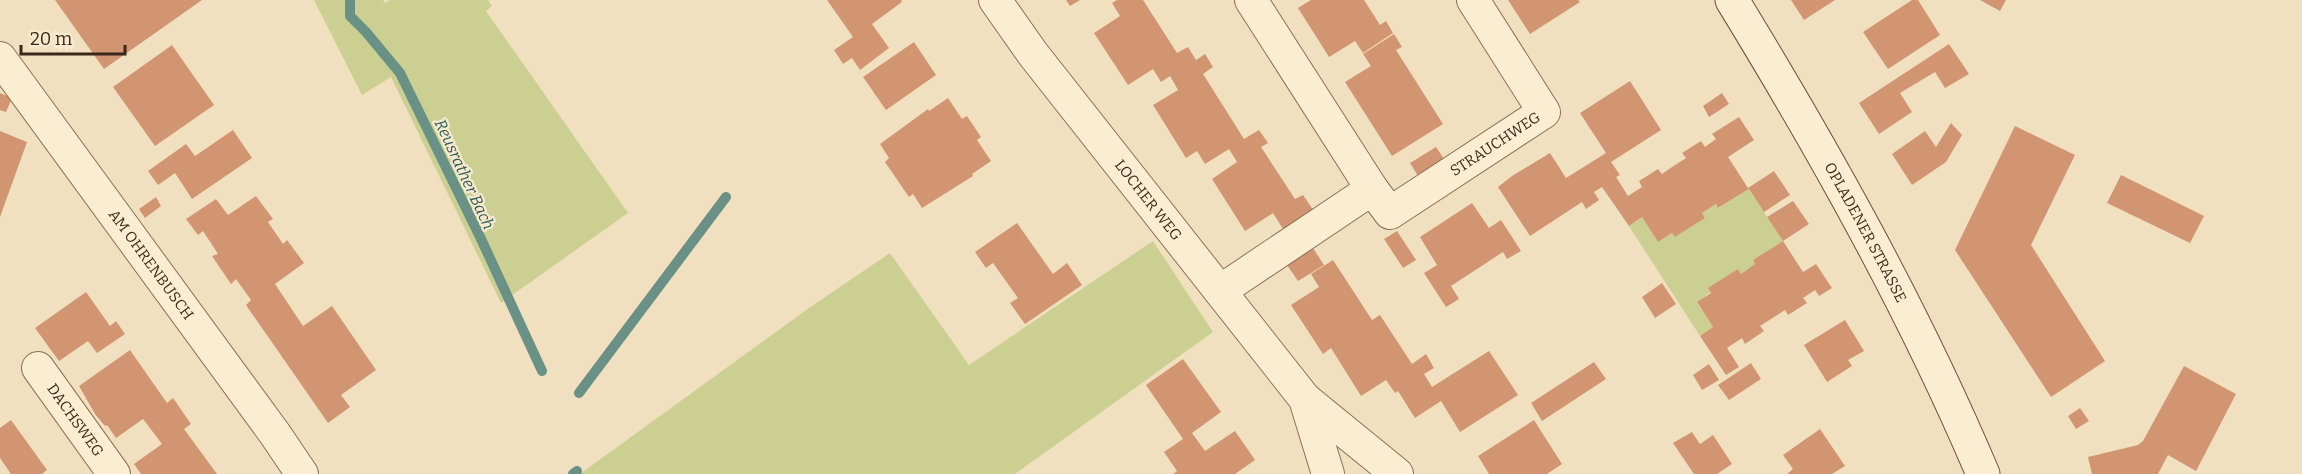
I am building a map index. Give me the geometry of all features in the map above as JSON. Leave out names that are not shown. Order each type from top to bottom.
[{"type":"main road","name":"OPLADENER STRASSE","points":[[1731,0],[1786,89],[1857,214],[1924,347],[1983,474]]},
{"type":"street","name":"LOCHER WEG","points":[[995,0],[1040,63],[1305,399],[1397,474]]},
{"type":"street","name":"STRAUCHWEG","points":[[1251,0],[1372,189],[1390,213],[1544,112],[1473,0]]},
{"type":"street","name":"AM OHRENBUSCH","points":[[0,58],[293,471]]},
{"type":"street","points":[[1220,291],[1372,189]]},
{"type":"street","name":"DACHSWEG","points":[[38,368],[114,474]]},
{"type":"street","name":"LOCHER WEG","points":[[1305,399],[1328,474]]},
{"type":"green space","points":[[314,0],[383,0],[385,3],[390,0],[488,0],[492,6],[486,11],[628,213],[501,303],[391,77],[362,95]]},
{"type":"green space","points":[[1749,189],[1783,241],[1753,260],[1755,264],[1741,274],[1738,269],[1697,303],[1713,327],[1700,336],[1629,226],[1642,217],[1658,242],[1672,233],[1675,237],[1705,218],[1702,213],[1716,204],[1719,208]]},
{"type":"green space","points":[[1153,241],[1213,332],[1015,474],[580,474],[809,308],[890,253],[969,365]]},
{"type":"building","points":[[55,0],[202,0],[104,69]]},
{"type":"building","points":[[827,0],[901,0],[902,2],[872,24],[889,48],[860,70],[852,58],[843,64],[834,50],[853,37]]},
{"type":"building","points":[[1066,0],[1080,0],[1070,6]]},
{"type":"building","points":[[1117,0],[1143,0],[1177,53],[1188,47],[1196,60],[1205,54],[1213,67],[1203,74],[1244,139],[1259,130],[1268,143],[1261,147],[1295,199],[1303,195],[1316,214],[1286,234],[1273,213],[1245,231],[1212,179],[1237,162],[1229,149],[1205,164],[1197,151],[1186,158],[1153,105],[1178,90],[1170,76],[1161,82],[1153,69],[1128,85],[1094,33],[1120,16],[1112,3]]},
{"type":"building","points":[[1311,0],[1364,0],[1380,25],[1386,21],[1393,33],[1363,53],[1355,41],[1329,57],[1298,8]]},
{"type":"building","points":[[1508,0],[1578,0],[1580,2],[1530,34]]},
{"type":"building","points":[[1791,0],[1835,0],[1804,20]]},
{"type":"building","points":[[1912,0],[1918,0],[1940,35],[1888,69],[1863,32]]},
{"type":"building","points":[[1980,0],[2006,0],[2000,11]]},
{"type":"building","points":[[1394,34],[1402,47],[1396,50],[1443,124],[1392,156],[1345,82],[1371,66],[1363,54]]},
{"type":"building","points":[[914,42],[936,75],[886,110],[863,77]]},
{"type":"building","points":[[1949,44],[1969,74],[1945,88],[1935,72],[1900,93],[1912,112],[1879,134],[1859,103]]},
{"type":"building","points":[[172,45],[214,105],[155,146],[113,87]]},
{"type":"building","points":[[1630,81],[1661,130],[1611,162],[1620,175],[1616,177],[1628,196],[1642,187],[1639,181],[1658,169],[1662,174],[1686,158],[1682,153],[1701,141],[1705,147],[1716,139],[1712,134],[1739,117],[1754,140],[1728,157],[1748,188],[1774,171],[1790,195],[1764,212],[1749,189],[1718,208],[1716,204],[1702,213],[1705,218],[1675,237],[1672,233],[1658,242],[1642,217],[1629,226],[1602,187],[1594,192],[1599,200],[1586,209],[1582,202],[1530,236],[1498,187],[1550,153],[1566,178],[1606,153],[1580,113]]},
{"type":"building","points":[[0,93],[12,98],[6,112],[0,110]]},
{"type":"building","points":[[1722,93],[1729,104],[1709,117],[1703,106]]},
{"type":"building","points":[[948,98],[962,119],[967,116],[981,137],[977,140],[991,161],[972,174],[973,176],[922,208],[913,194],[909,197],[885,162],[889,158],[880,144],[928,109],[929,111]]},
{"type":"building","points":[[1951,123],[1962,135],[1946,162],[1912,185],[1892,154],[1925,131],[1936,147]]},
{"type":"building","points":[[2015,126],[2075,155],[2031,245],[2105,361],[2051,397],[1955,250]]},
{"type":"building","points":[[233,130],[252,158],[192,199],[175,173],[158,185],[148,171],[186,144],[195,156]]},
{"type":"building","points":[[0,131],[27,142],[0,217]]},
{"type":"building","points":[[1436,147],[1444,159],[1418,176],[1410,163]]},
{"type":"building","points":[[2121,175],[2204,216],[2190,243],[2107,203]]},
{"type":"building","points":[[256,196],[273,219],[268,222],[283,244],[287,240],[304,263],[275,284],[303,326],[332,306],[376,370],[341,395],[350,407],[328,423],[246,305],[251,300],[236,279],[231,284],[212,256],[218,254],[203,231],[198,235],[186,219],[216,199],[228,215]]},
{"type":"building","points":[[156,197],[161,206],[145,218],[139,209]]},
{"type":"building","points":[[1793,201],[1809,224],[1783,241],[1767,217]]},
{"type":"building","points":[[1472,203],[1489,228],[1501,220],[1521,251],[1507,259],[1503,252],[1451,286],[1459,299],[1446,307],[1424,273],[1437,265],[1420,237]]},
{"type":"building","points":[[1017,223],[1053,274],[1067,263],[1082,285],[1025,324],[1010,303],[1018,298],[993,263],[986,268],[975,252]]},
{"type":"building","points":[[1397,231],[1416,260],[1403,268],[1384,239]]},
{"type":"building","points":[[1783,241],[1803,272],[1816,264],[1832,288],[1819,296],[1815,290],[1803,298],[1807,303],[1788,315],[1785,310],[1760,326],[1764,331],[1745,344],[1742,338],[1727,348],[1739,367],[1726,375],[1700,336],[1713,327],[1697,302],[1711,293],[1708,288],[1738,269],[1741,274],[1755,264],[1753,260]]},
{"type":"building","points":[[1313,248],[1324,265],[1298,281],[1287,265]]},
{"type":"building","points":[[1333,260],[1372,320],[1380,315],[1412,364],[1426,354],[1434,368],[1424,374],[1432,387],[1489,351],[1518,395],[1460,432],[1441,401],[1415,418],[1398,391],[1395,393],[1386,380],[1361,396],[1331,348],[1323,354],[1291,305],[1319,287],[1311,274]]},
{"type":"building","points":[[1662,283],[1676,304],[1655,318],[1642,297]]},
{"type":"building","points":[[86,292],[110,326],[116,321],[125,334],[97,353],[88,341],[59,361],[35,328]]},
{"type":"building","points":[[1845,320],[1864,351],[1848,360],[1852,366],[1827,382],[1804,345]]},
{"type":"building","points":[[130,350],[167,403],[173,398],[191,424],[184,429],[217,474],[141,474],[134,464],[162,444],[143,419],[116,438],[95,414],[79,386]]},
{"type":"building","points":[[1183,359],[1221,412],[1192,433],[1205,451],[1235,431],[1255,460],[1235,474],[1173,474],[1177,471],[1164,452],[1183,439],[1146,385]]},
{"type":"building","points":[[1594,362],[1606,379],[1542,421],[1531,403]]},
{"type":"building","points":[[1751,363],[1761,379],[1729,400],[1718,385]]},
{"type":"building","points":[[1709,364],[1719,380],[1702,390],[1693,375]]},
{"type":"building","points":[[2184,366],[2236,394],[2196,471],[2168,455],[2158,474],[2092,474],[2088,457],[2138,445],[2143,441]]},
{"type":"building","points":[[2080,408],[2089,421],[2076,429],[2068,416]]},
{"type":"building","points":[[11,420],[47,470],[42,474],[11,474],[0,458],[0,428]]},
{"type":"building","points":[[1534,420],[1562,464],[1547,474],[1489,474],[1478,456]]},
{"type":"building","points":[[1820,429],[1845,466],[1832,474],[1787,474],[1793,469],[1783,455]]},
{"type":"building","points":[[1692,432],[1700,444],[1713,435],[1732,464],[1717,474],[1694,474],[1673,443]]},
{"type":"waterway","name":"Reusrather Bach","points":[[350,0],[350,16],[400,73],[542,371]]},
{"type":"waterway","points":[[579,393],[726,197]]},
{"type":"waterway","name":"Reusrather Bach","points":[[573,474],[577,471]]}]
